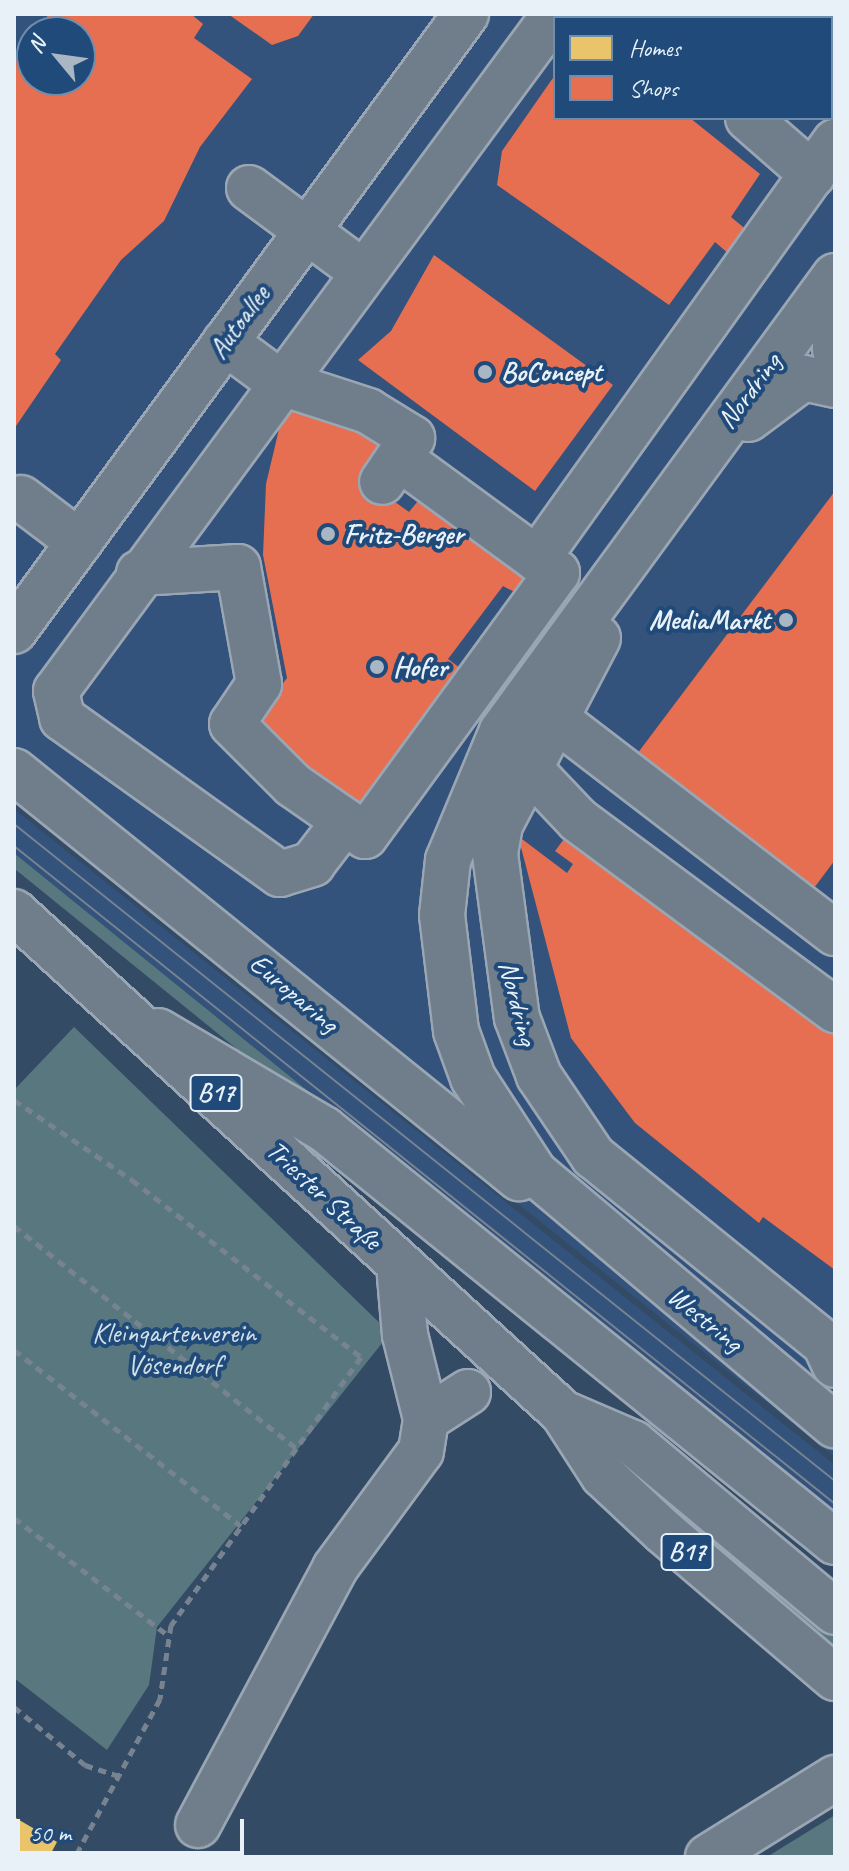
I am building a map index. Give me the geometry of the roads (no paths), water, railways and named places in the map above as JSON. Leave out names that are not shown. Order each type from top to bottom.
[{"type":"street","points":[[345,821],[312,864],[280,874],[62,718],[56,691],[279,382],[553,17]]},
{"type":"street","points":[[455,29],[499,86]]},
{"type":"street","name":"Autoallee","points":[[14,631],[455,29]]},
{"type":"street","points":[[537,559],[824,158],[752,120]]},
{"type":"street","points":[[249,188],[361,271]]},
{"type":"street","name":"Nordring","points":[[576,1213],[535,1173],[473,1078],[443,972],[442,915],[448,860],[502,731],[634,545],[835,276]]},
{"type":"street","points":[[835,322],[835,350]]},
{"type":"street","points":[[139,573],[238,567],[259,684],[232,724],[293,785],[365,836],[557,573],[390,470],[412,438],[368,411],[279,382],[225,342]]},
{"type":"street","points":[[718,434],[803,378],[835,385]]},
{"type":"street","points":[[137,462],[191,502]]},
{"type":"street","points":[[21,498],[79,542]]},
{"type":"street","name":"Nordring","points":[[634,545],[624,599],[552,716],[500,825],[495,854],[517,1018],[559,1111],[593,1156],[832,1351]]},
{"type":"street","points":[[552,716],[832,924]]},
{"type":"street","points":[[526,765],[578,820],[835,1010]]},
{"type":"street","name":"Europaring","points":[[14,771],[526,1184],[576,1213]]},
{"type":"street","points":[[500,825],[534,809],[578,820]]},
{"type":"street","name":"Triester Straße","points":[[14,912],[139,1019],[399,1265],[563,1413],[603,1475],[834,1680]]},
{"type":"street","points":[[139,1019],[324,1129],[826,1534]]},
{"type":"street","name":"Westring","points":[[576,1213],[835,1426]]},
{"type":"street","points":[[198,1825],[335,1568],[421,1451],[426,1419],[405,1335],[399,1265]]},
{"type":"street","points":[[426,1419],[468,1392]]},
{"type":"street","name":"Triester Straße","points":[[563,1413],[633,1443],[835,1612]]},
{"type":"street","points":[[708,1857],[835,1778]]},
{"type":"tram line","points":[[14,824],[835,1481]]},
{"type":"tram line","points":[[14,846],[835,1504]]},
{"type":"place","name":"BoConcept","points":[[485,372]]},
{"type":"place","name":"Fritz-Berger","points":[[328,534]]},
{"type":"place","name":"MediaMarkt","points":[[786,620]]},
{"type":"place","name":"Hofer","points":[[377,667]]},
{"type":"park label","name":"Kleingartenverein Vösendorf","points":[[174,1349]]}]
